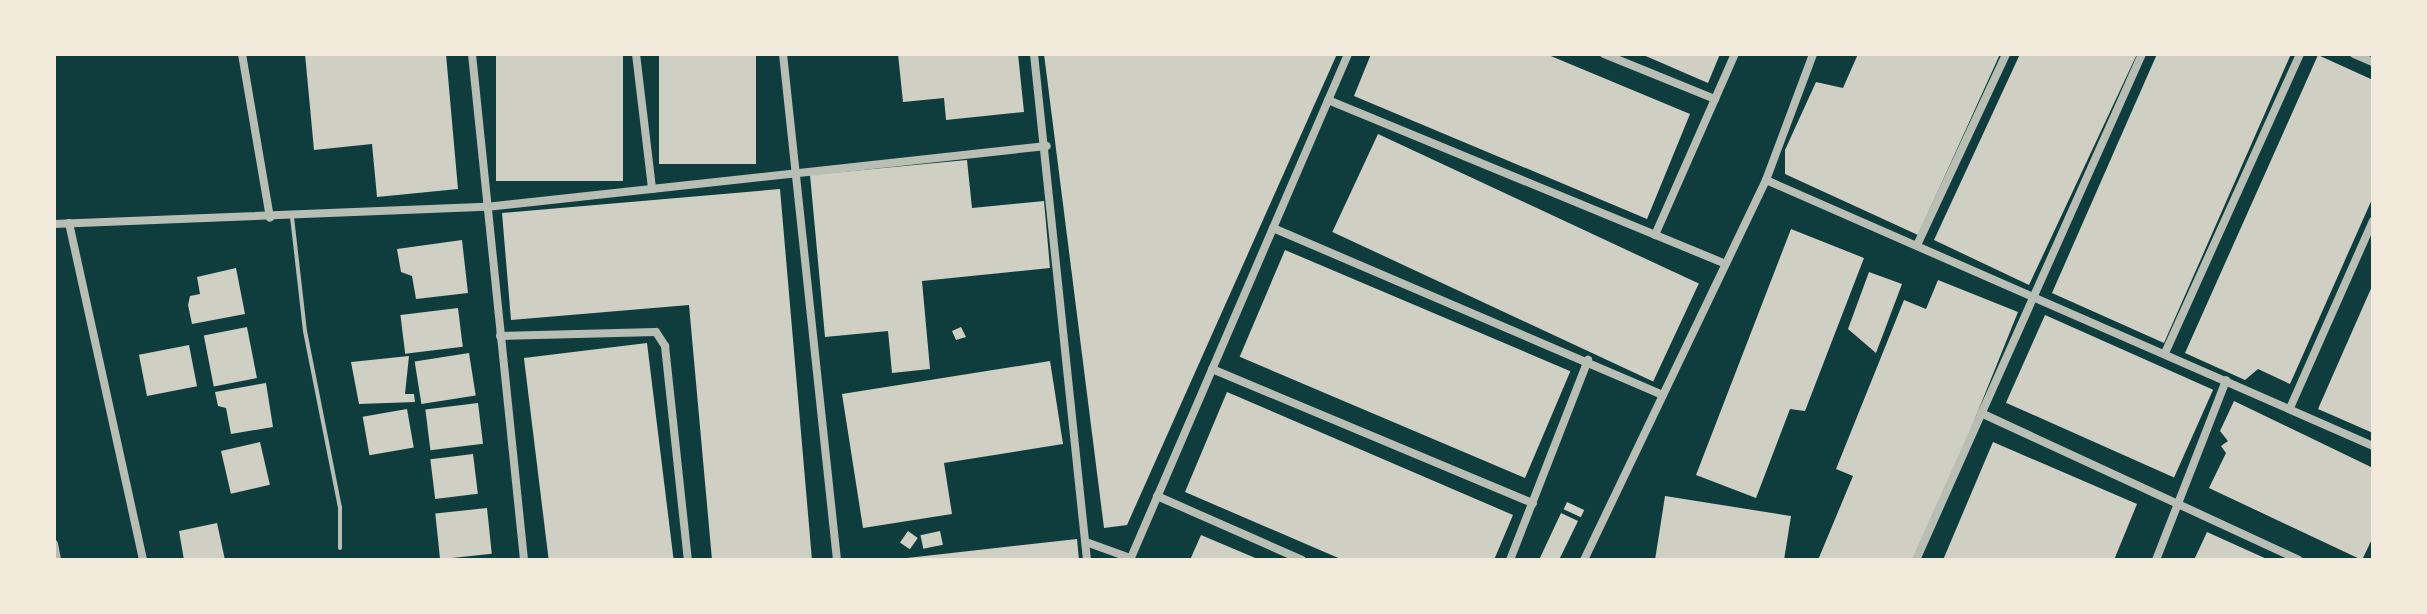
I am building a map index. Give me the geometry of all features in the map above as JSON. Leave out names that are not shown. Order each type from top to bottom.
[{"type":"street","points":[[242,54],[270,218]]},
{"type":"street","points":[[472,54],[524,560]]},
{"type":"street","points":[[636,54],[652,189]]},
{"type":"street","points":[[783,54],[837,560]]},
{"type":"street","points":[[1034,54],[1047,146],[1087,560]]},
{"type":"street","points":[[1086,542],[1130,559],[1348,54]]},
{"type":"street","points":[[1604,54],[1715,99]]},
{"type":"street","points":[[1655,235],[1735,54]]},
{"type":"street","points":[[1584,560],[1766,180],[1813,54]]},
{"type":"street","points":[[1918,243],[2006,54]]},
{"type":"street","points":[[1916,560],[2142,54]]},
{"type":"street","points":[[2165,353],[2300,54]]},
{"type":"street","points":[[2354,54],[2373,62]]},
{"type":"street","points":[[1328,100],[1726,264]]},
{"type":"street","points":[[54,224],[270,218],[486,207],[1047,146]]},
{"type":"street","points":[[1766,180],[1918,243],[2373,446]]},
{"type":"street","points":[[2290,408],[2373,221]]},
{"type":"street","points":[[69,223],[143,560]]},
{"type":"street","points":[[1273,228],[1588,360],[1663,395]]},
{"type":"street","points":[[500,336],[656,332],[665,346],[688,560]]},
{"type":"street","points":[[1510,560],[1588,360]]},
{"type":"street","points":[[1212,369],[1533,503]]},
{"type":"street","points":[[2156,560],[2226,380]]},
{"type":"street","points":[[1981,413],[2299,560]]},
{"type":"street","points":[[1157,496],[1302,560]]},
{"type":"street","points":[[54,544],[57,560]]},
{"type":"lane","points":[[292,217],[305,331],[340,507],[340,548]]},
{"type":"building","points":[[305,54],[446,54],[458,189],[377,197],[372,144],[314,150]]},
{"type":"building","points":[[496,54],[623,54],[623,181],[496,181]]},
{"type":"building","points":[[659,54],[756,54],[756,164],[659,164]]},
{"type":"building","points":[[898,54],[1018,54],[1024,112],[946,120],[944,98],[903,102]]},
{"type":"building","points":[[1044,54],[1337,54],[1127,525],[1104,528]]},
{"type":"building","points":[[1371,54],[1546,54],[1690,114],[1647,219],[1354,96]]},
{"type":"building","points":[[1641,54],[1720,54],[1708,83]]},
{"type":"building","points":[[1858,54],[2000,54],[1918,235],[1785,174],[1785,150],[1816,82],[1843,88]]},
{"type":"building","points":[[2020,54],[2137,54],[2029,285],[1934,240]]},
{"type":"building","points":[[2157,54],[2291,54],[2164,343],[2052,293]]},
{"type":"building","points":[[2318,55],[2373,80],[2373,197],[2290,384],[2258,369],[2245,380],[2185,353]]},
{"type":"building","points":[[1378,134],[1699,284],[1653,381],[1332,232]]},
{"type":"building","points":[[967,160],[972,208],[1044,201],[1050,268],[922,281],[930,369],[892,373],[888,331],[825,337],[810,175]]},
{"type":"building","points":[[780,189],[812,560],[712,560],[689,305],[511,320],[502,213]]},
{"type":"building","points":[[1791,229],[1864,258],[1805,411],[1790,409],[1756,498],[1696,475]]},
{"type":"building","points":[[462,240],[468,293],[416,299],[412,276],[401,272],[397,249]]},
{"type":"building","points":[[1285,250],[1570,371],[1525,478],[1240,357]]},
{"type":"building","points":[[236,268],[245,314],[192,324],[188,305],[190,296],[200,294],[197,277]]},
{"type":"building","points":[[1869,272],[1902,284],[1876,353],[1848,329]]},
{"type":"building","points":[[1938,280],[2018,312],[1918,560],[1818,560],[1853,476],[1836,469],[1904,300],[1926,309]]},
{"type":"building","points":[[2373,284],[2373,433],[2318,409]]},
{"type":"building","points":[[458,308],[463,347],[405,354],[400,315]]},
{"type":"building","points":[[2045,315],[2213,390],[2174,478],[2006,403]]},
{"type":"building","points":[[247,327],[257,378],[214,386],[204,335]]},
{"type":"building","points":[[961,327],[966,337],[956,340],[952,331]]},
{"type":"building","points":[[647,343],[674,559],[549,560],[524,358]]},
{"type":"building","points":[[189,345],[197,386],[147,396],[139,355]]},
{"type":"building","points":[[469,353],[476,395],[421,404],[415,362]]},
{"type":"building","points":[[409,356],[405,394],[414,394],[415,402],[359,404],[351,362]]},
{"type":"building","points":[[1050,361],[1063,444],[944,463],[952,514],[863,528],[842,394]]},
{"type":"building","points":[[266,383],[273,427],[231,434],[226,408],[218,406],[215,392]]},
{"type":"building","points":[[1227,392],[1513,515],[1494,560],[1343,560],[1185,492]]},
{"type":"building","points":[[2234,401],[2373,468],[2373,537],[2362,560],[2209,488],[2226,453],[2221,446],[2228,441],[2220,431]]},
{"type":"building","points":[[478,403],[483,444],[430,450],[425,409]]},
{"type":"building","points":[[407,409],[414,447],[369,455],[363,417]]},
{"type":"building","points":[[260,442],[270,485],[231,494],[221,451]]},
{"type":"building","points":[[1993,442],[2137,504],[2114,560],[1943,560]]},
{"type":"building","points":[[473,454],[478,494],[435,499],[430,459]]},
{"type":"building","points":[[1665,496],[1791,516],[1784,560],[1655,560]]},
{"type":"building","points":[[1567,502],[1584,510],[1581,517],[1564,509]]},
{"type":"building","points":[[487,508],[492,554],[440,559],[435,513]]},
{"type":"building","points":[[1561,513],[1578,521],[1559,560],[1539,560]]},
{"type":"building","points":[[217,523],[225,560],[184,560],[179,531]]},
{"type":"building","points":[[908,531],[918,538],[910,549],[900,542]]},
{"type":"building","points":[[940,531],[943,545],[923,549],[920,535]]},
{"type":"building","points":[[2207,532],[2269,560],[2194,560]]},
{"type":"building","points":[[1201,535],[1260,560],[1190,560]]},
{"type":"building","points":[[1077,539],[1079,560],[907,560],[907,558]]}]
